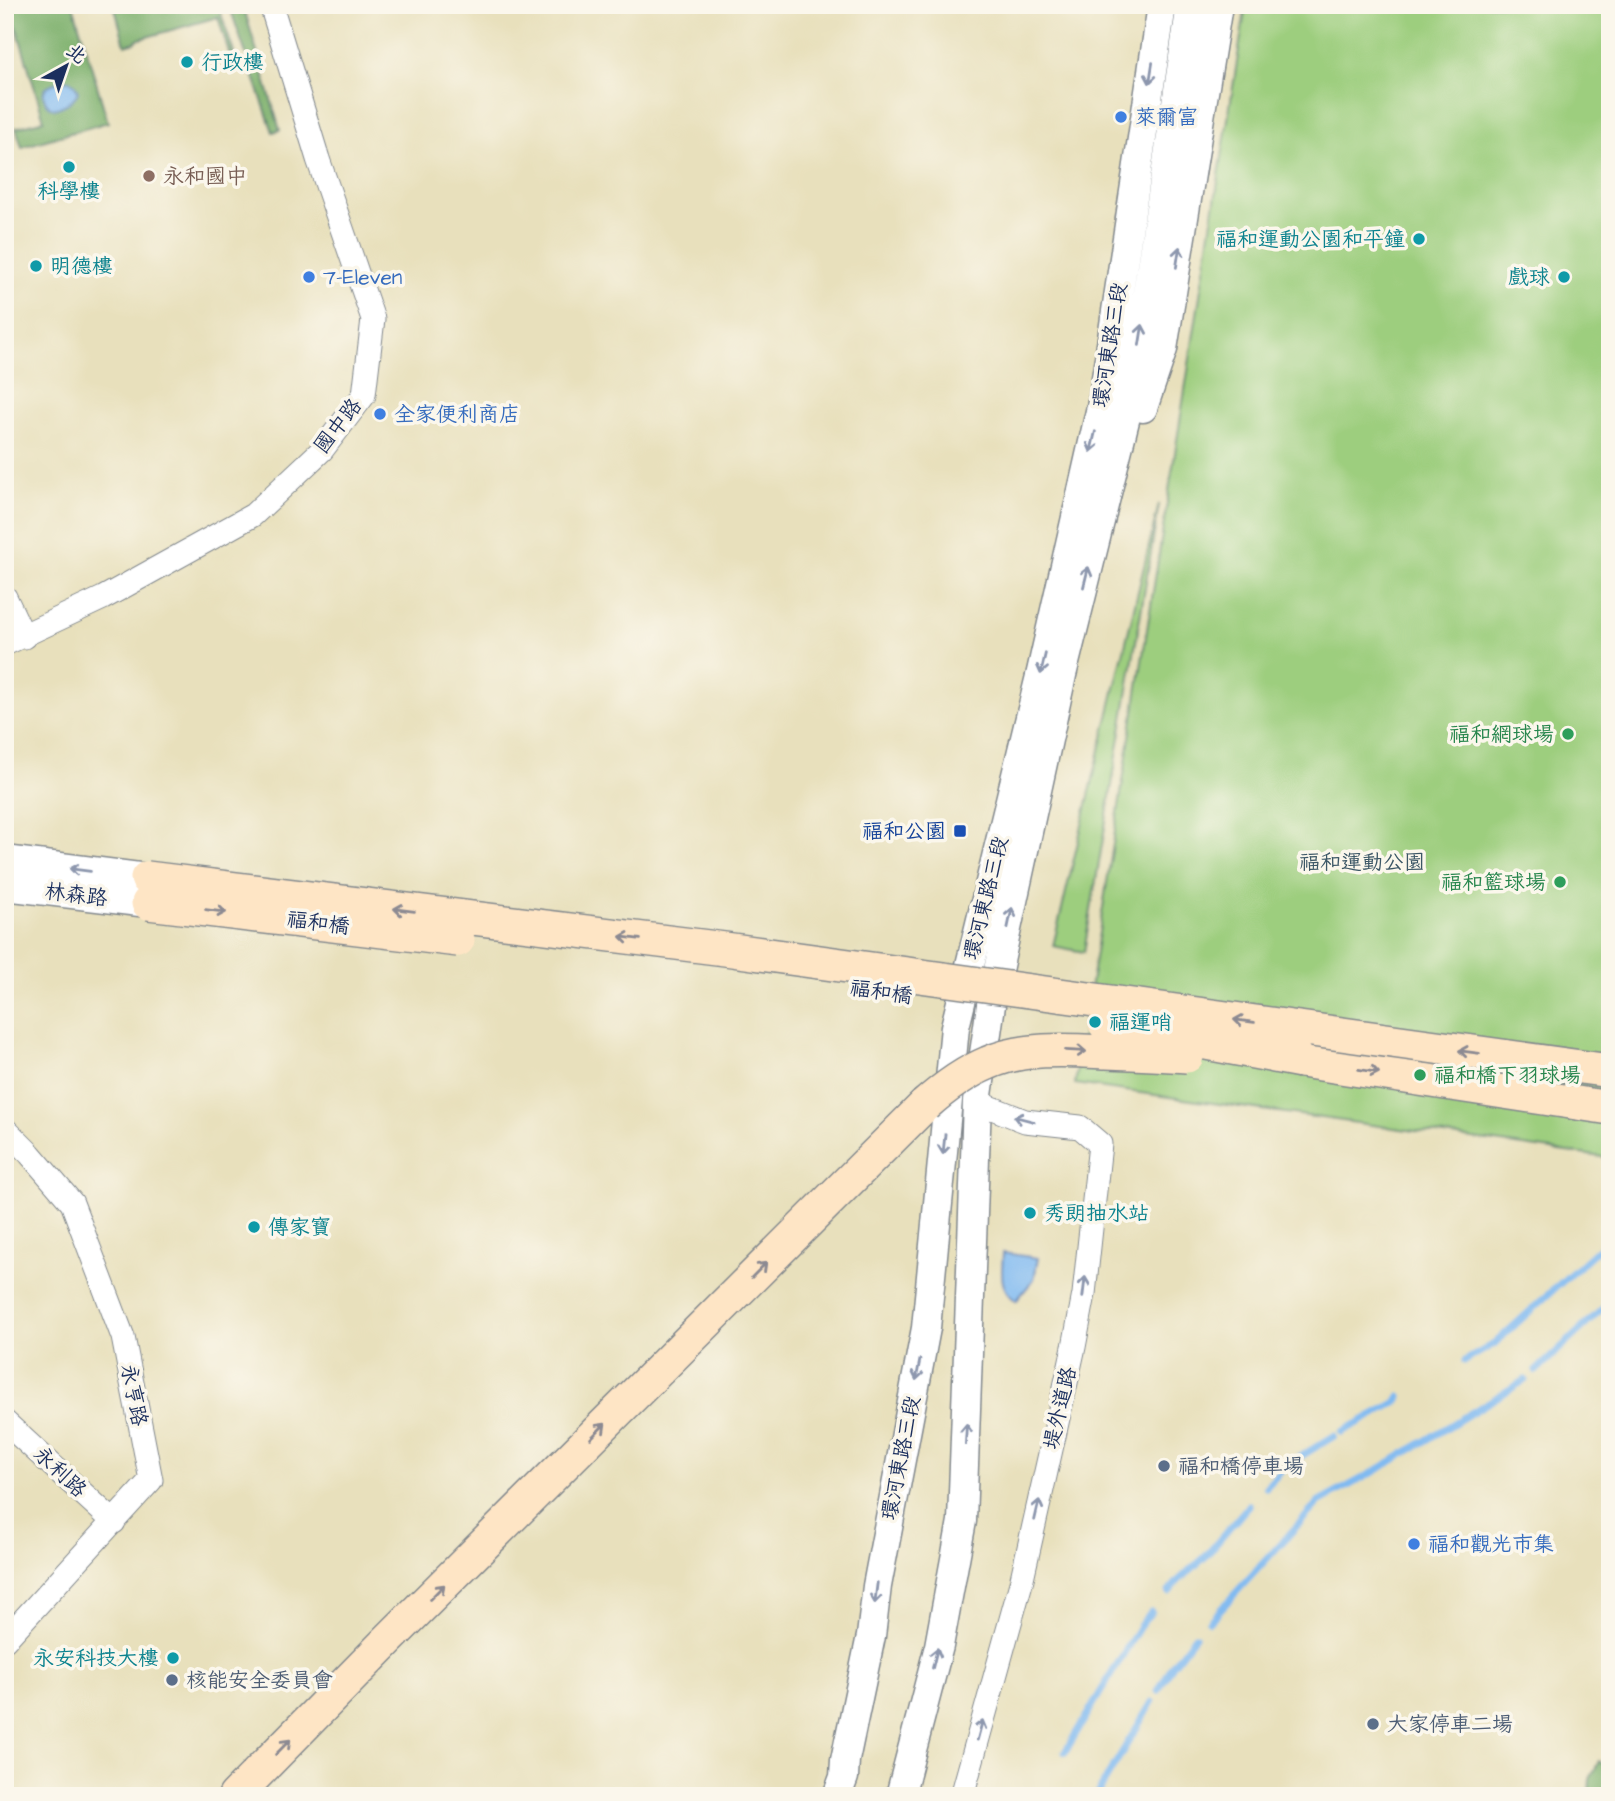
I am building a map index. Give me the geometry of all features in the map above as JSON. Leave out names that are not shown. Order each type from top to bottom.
[{"type":"main road","name":"福和橋","points":[[148,891],[1122,1026],[1301,1061],[1610,1108]]},
{"type":"main road","name":"福和橋","points":[[148,891],[725,949],[1610,1071]]},
{"type":"main road","points":[[235,1796],[915,1114],[954,1080],[1005,1057],[1056,1050],[1301,1061]]},
{"type":"street","name":"國中路","points":[[15,640],[103,598],[253,515],[323,450],[363,395],[373,319],[318,159],[271,5]]},
{"type":"street","name":"環河東路三段","points":[[837,1796],[844,1777],[845,1760],[871,1636],[877,1586],[926,1328],[955,1027],[1041,672],[1103,398],[1162,5]]},
{"type":"street","name":"環河東路三段","points":[[900,1796],[939,1646],[962,1521],[978,1102],[992,998],[1062,675],[1132,392],[1191,5]]},
{"type":"street","points":[[1094,545],[1103,529],[1163,349],[1217,5]]},
{"type":"street","points":[[5,597],[15,640]]},
{"type":"street","name":"林森路","points":[[5,860],[148,891]]},
{"type":"street","name":"林森路","points":[[5,886],[148,891]]},
{"type":"street","name":"堤外道路","points":[[962,1796],[1021,1583],[1074,1347],[1084,1294],[1100,1144],[1080,1126],[1025,1121],[978,1102]]},
{"type":"street","name":"永亨路","points":[[5,1129],[72,1203],[123,1337],[150,1480],[5,1640]]},
{"type":"street","name":"永利路","points":[[5,1422],[114,1522]]},
{"type":"green space","points":[[10,5],[73,5],[108,122],[22,147],[16,128],[44,120]]},
{"type":"green space","points":[[114,5],[218,5],[239,68],[234,69],[218,17],[125,45]]},
{"type":"green space","points":[[229,5],[243,5],[280,130],[273,132]]},
{"type":"green space","name":"福和運動公園","points":[[1246,5],[1603,5],[1610,29],[1610,1158],[1075,1084]]},
{"type":"green space","points":[[1159,504],[1084,952],[1053,946]]},
{"type":"green space","points":[[1599,1761],[1610,1769],[1610,1796],[1589,1796],[1590,1779]]},
{"type":"water","points":[[69,80],[78,92],[68,103],[54,109],[46,101],[44,91],[52,84]]},
{"type":"water","points":[[1003,1253],[1038,1258],[1034,1279],[1016,1301],[1004,1285]]},
{"type":"waterway","points":[[1465,1361],[1494,1344],[1610,1238]]},
{"type":"waterway","points":[[1536,1371],[1610,1302]]},
{"type":"waterway","points":[[1209,1622],[1319,1502],[1374,1472],[1525,1380]]},
{"type":"waterway","points":[[1342,1432],[1395,1403],[1400,1397]]},
{"type":"waterway","points":[[1266,1487],[1288,1464],[1334,1436]]},
{"type":"waterway","points":[[1169,1592],[1205,1557],[1249,1505]]},
{"type":"waterway","points":[[1065,1752],[1151,1612]]},
{"type":"waterway","points":[[1158,1691],[1172,1666],[1195,1636]]},
{"type":"waterway","points":[[1096,1796],[1152,1702]]},
{"type":"place","name":"行政樓","points":[[187,62]]},
{"type":"place","name":"萊爾富","points":[[1121,117]]},
{"type":"place","name":"科學樓","points":[[69,167]]},
{"type":"place","name":"永和國中","points":[[149,176]]},
{"type":"place","name":"福和運動公園和平鐘","points":[[1419,239]]},
{"type":"place","name":"明德樓","points":[[36,266]]},
{"type":"place","name":"7-Eleven","points":[[309,277]]},
{"type":"place","name":"戲球","points":[[1564,277]]},
{"type":"place","name":"全家便利商店","points":[[380,414]]},
{"type":"place","name":"福和網球場","points":[[1568,734]]},
{"type":"place","name":"福和公園","points":[[960,831]]},
{"type":"place","name":"福和籃球場","points":[[1560,882]]},
{"type":"place","name":"福運哨","points":[[1095,1022]]},
{"type":"place","name":"福和橋下羽球場","points":[[1420,1075]]},
{"type":"place","name":"秀朗抽水站","points":[[1030,1213]]},
{"type":"place","name":"傳家寶","points":[[254,1227]]},
{"type":"place","name":"福和橋停車場","points":[[1164,1466]]},
{"type":"place","name":"福和觀光市集","points":[[1414,1544]]},
{"type":"place","name":"永安科技大樓","points":[[173,1658]]},
{"type":"place","name":"核能安全委員會","points":[[172,1680]]},
{"type":"place","name":"大家停車二場","points":[[1373,1724]]}]
